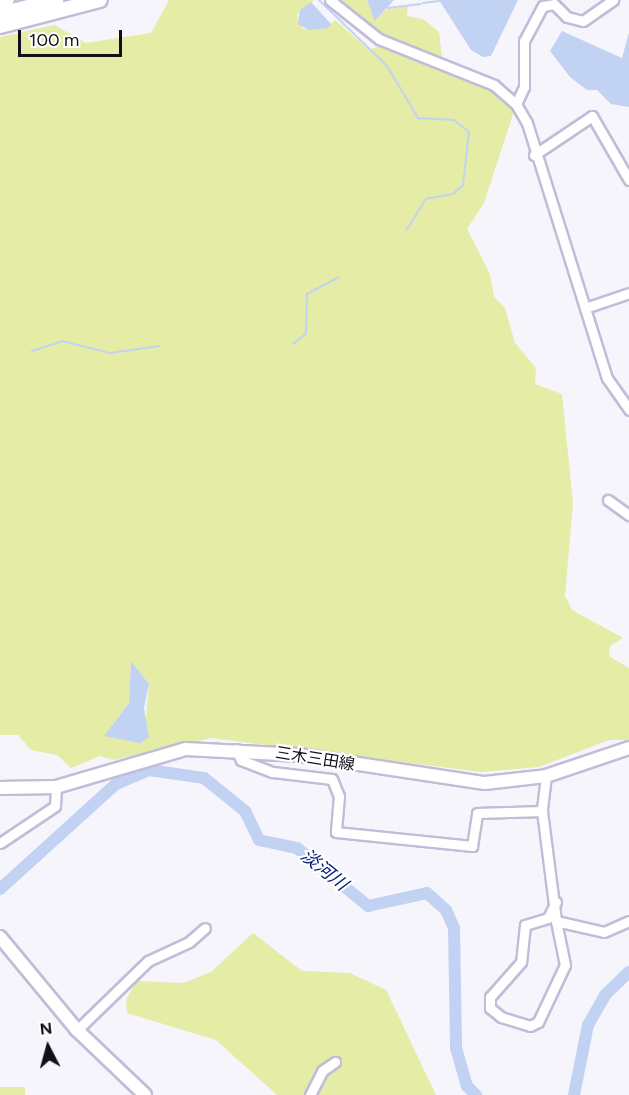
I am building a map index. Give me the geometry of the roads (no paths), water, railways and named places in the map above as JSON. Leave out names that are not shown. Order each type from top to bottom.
[{"type":"highway","points":[[0,14],[56,0]]},
{"type":"highway","points":[[0,27],[100,0]]},
{"type":"main road","name":"三木三田線","points":[[0,788],[56,787],[186,749],[236,748],[484,783],[546,776],[629,748]]},
{"type":"main road","points":[[0,937],[77,1030],[145,1095]]},
{"type":"street","points":[[0,2],[9,0]]},
{"type":"street","points":[[330,0],[379,39],[494,85],[516,104],[607,378],[629,410]]},
{"type":"street","points":[[516,104],[524,87],[524,41],[543,6],[554,4],[567,17],[583,21],[613,0]]},
{"type":"street","points":[[534,155],[592,116],[629,180]]},
{"type":"street","points":[[585,308],[629,293]]},
{"type":"street","points":[[608,500],[629,515]]},
{"type":"street","points":[[236,748],[241,760],[273,772],[332,779],[339,796],[336,832],[472,846],[477,813],[542,811]]},
{"type":"street","points":[[546,776],[542,811],[556,902],[556,921],[565,965],[538,1022],[530,1026],[501,1017],[490,1008],[490,997],[521,962],[525,925],[548,918],[556,902]]},
{"type":"street","points":[[0,843],[55,806],[56,787]]},
{"type":"street","points":[[556,921],[604,932],[629,921]]},
{"type":"street","points":[[77,1030],[148,961],[189,942],[205,928]]},
{"type":"street","points":[[310,1095],[322,1071],[335,1062]]},
{"type":"water","points":[[367,0],[394,0],[375,21]]},
{"type":"water","points":[[439,0],[518,0],[491,56],[483,57],[471,50]]},
{"type":"water","points":[[311,2],[331,24],[328,28],[309,30],[298,24],[300,10]]},
{"type":"water","points":[[562,31],[622,58],[629,32],[629,107],[611,104],[597,90],[587,90],[570,77],[550,51]]},
{"type":"water","points":[[131,661],[149,684],[144,708],[149,737],[140,743],[104,736],[129,703]]},
{"type":"waterway","points":[[319,0],[387,66],[418,118],[454,120],[469,132],[463,185],[453,194],[426,199],[407,229]]},
{"type":"waterway","points":[[423,3],[439,1]]},
{"type":"waterway","points":[[388,8],[421,4]]},
{"type":"waterway","points":[[293,344],[306,334],[307,294],[339,277]]},
{"type":"waterway","points":[[32,351],[62,341],[110,353],[160,346]]},
{"type":"waterway","name":"淡河川","points":[[0,889],[116,784],[149,770],[204,778],[245,811],[259,840],[297,848],[368,906],[427,893],[446,910],[454,928],[456,1048],[467,1086],[476,1095]]},
{"type":"waterway","name":"淡河川","points":[[574,1095],[588,1025],[605,995],[629,972]]}]
